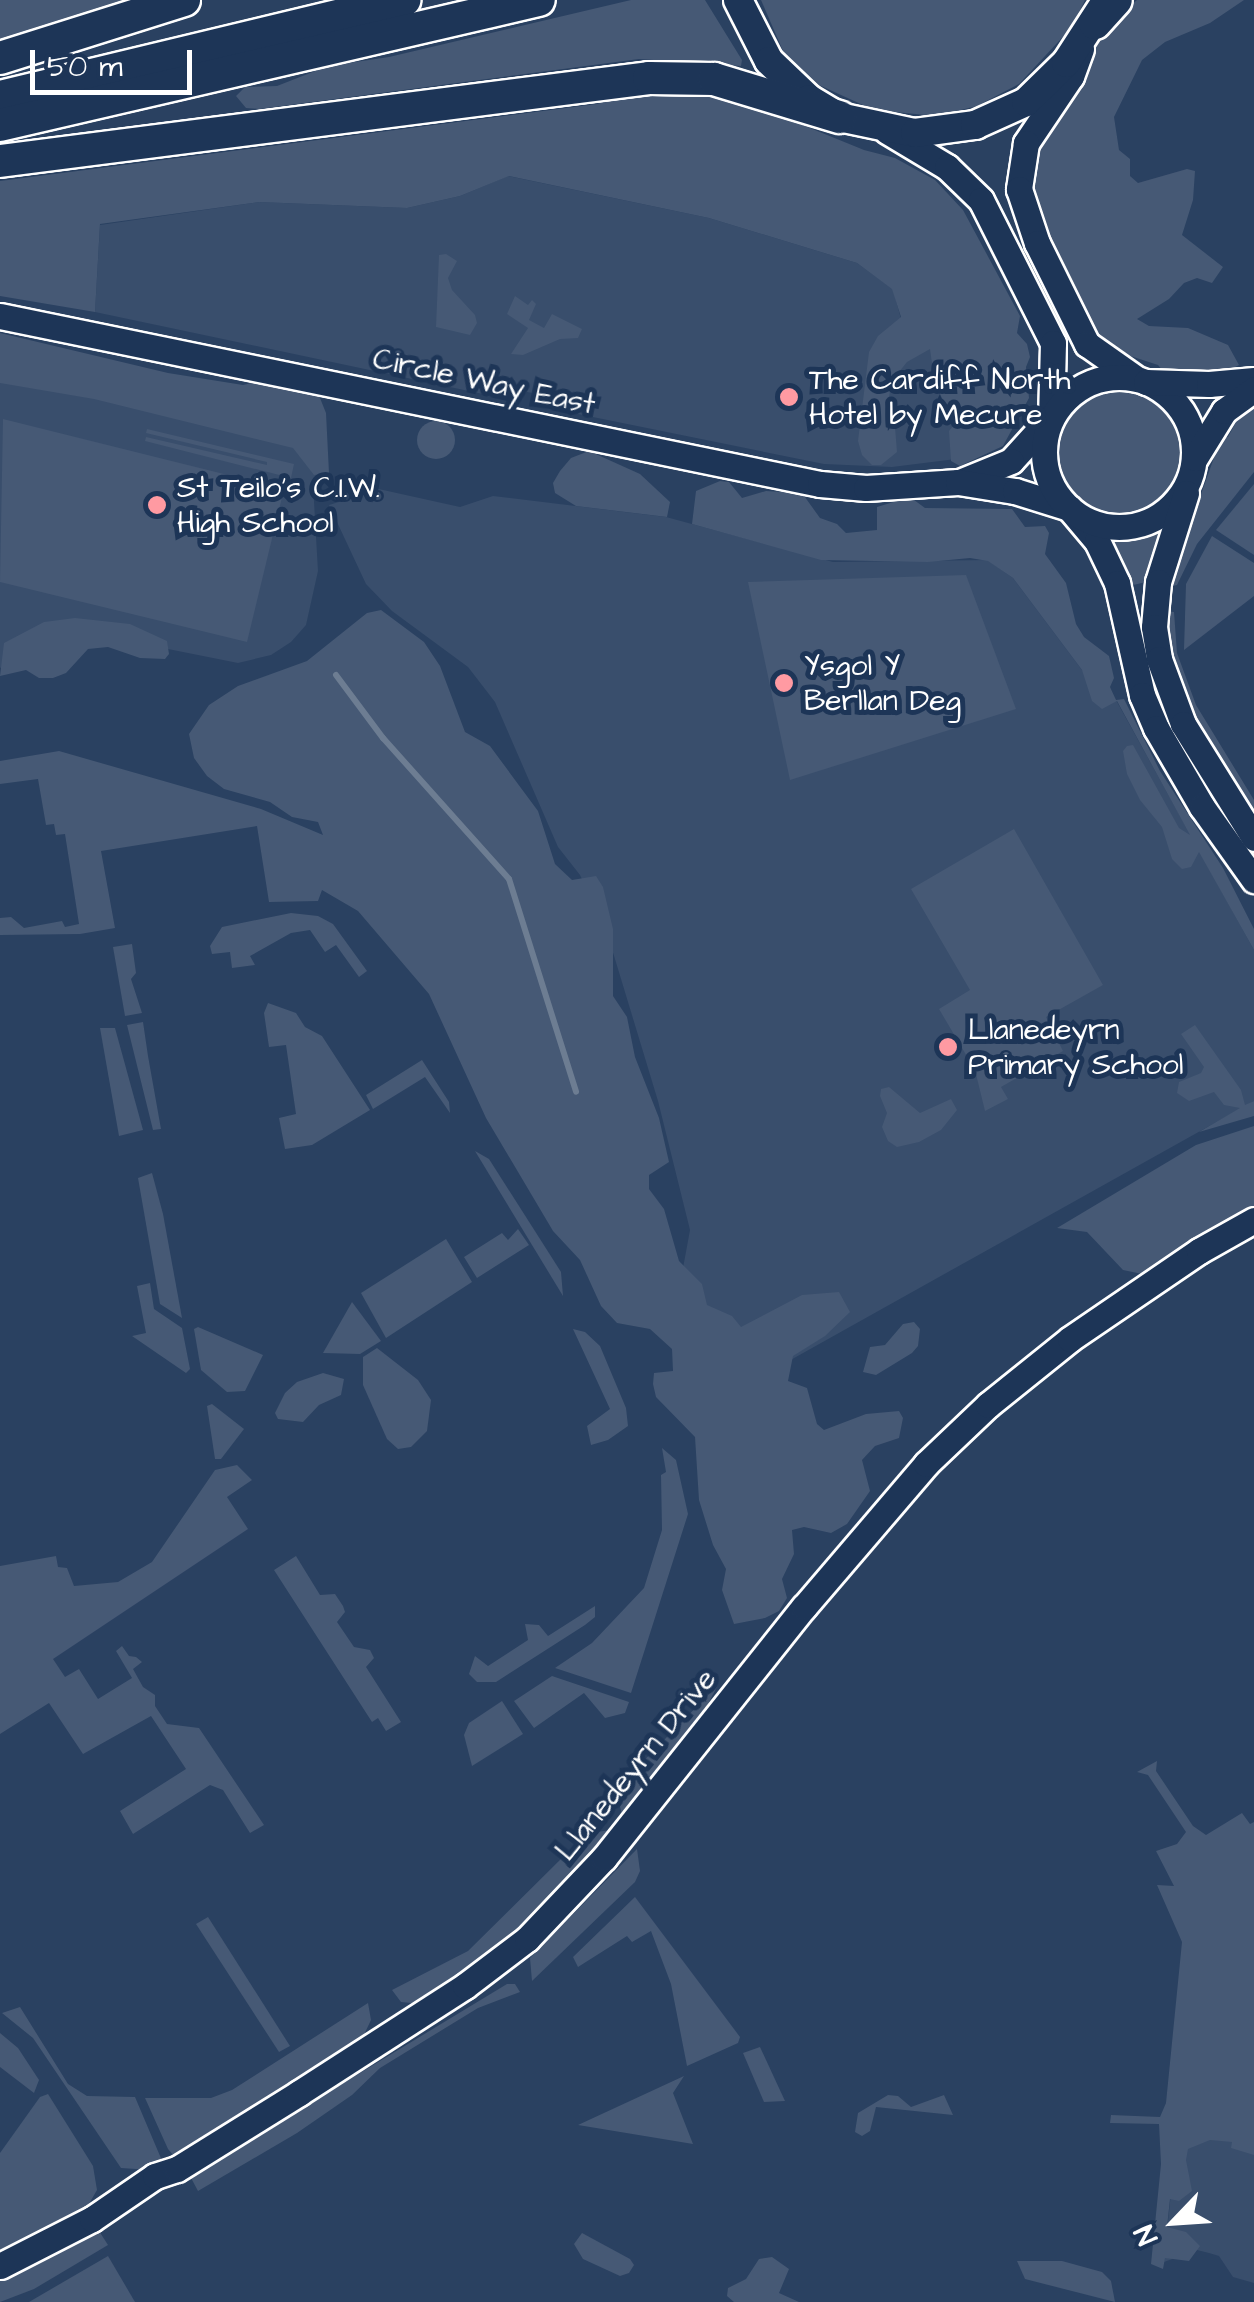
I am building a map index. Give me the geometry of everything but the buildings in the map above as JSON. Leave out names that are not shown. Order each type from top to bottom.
[{"type":"highway","points":[[0,58],[184,0]]},
{"type":"highway","points":[[0,97],[406,0]]},
{"type":"highway","points":[[0,125],[539,0]]},
{"type":"highway","points":[[0,161],[649,78],[714,79],[840,117]]},
{"type":"main road","points":[[738,0],[770,61],[788,82],[840,117],[882,128],[938,133],[1002,115],[1038,92],[1100,16]]},
{"type":"street","points":[[1100,16],[1071,76],[1026,142],[1020,189],[1037,243],[1087,344],[1178,403],[1190,425],[1192,470],[1158,582],[1156,644],[1178,712],[1254,838]]},
{"type":"street","points":[[882,128],[948,167],[989,212],[1052,343],[1052,417]]},
{"type":"street","name":"Circle Way East","points":[[0,316],[820,484],[866,488],[958,482],[1015,491],[1069,508]]},
{"type":"street","points":[[1254,380],[1209,384],[1110,376],[1086,383],[1066,397],[1052,417],[1044,441],[1045,465],[1053,489],[1097,542],[1117,583],[1142,695],[1156,728],[1202,807],[1254,880]]},
{"type":"street","points":[[1069,508],[1089,521],[1113,527],[1138,525],[1161,515],[1192,470],[1224,411],[1254,389]]},
{"type":"street","name":"Circle Way East","points":[[958,482],[1012,460],[1052,417]]},
{"type":"street","name":"Llanedeyrn Drive","points":[[0,2266],[92,2219],[154,2176],[177,2169],[443,2001],[516,1948],[604,1858],[804,1606],[926,1464],[988,1405],[1070,1339],[1200,1251],[1254,1220]]},
{"type":"shaded area","points":[[0,0],[125,0],[0,41]]},
{"type":"shaded area","points":[[631,0],[705,0],[742,60],[741,66],[639,59],[259,109],[246,108],[236,96],[245,87],[277,86],[328,66],[389,57]]},
{"type":"shaded area","points":[[761,0],[1085,0],[1072,27],[1019,84],[977,106],[936,116],[874,110],[819,85],[783,51]]},
{"type":"shaded area","points":[[1137,0],[1244,0],[1210,23],[1165,42],[1142,60],[1114,117],[1119,150],[1130,159],[1130,176],[1138,183],[1187,169],[1195,171],[1193,200],[1182,235],[1223,267],[1212,283],[1197,278],[1184,283],[1169,299],[1137,319],[1149,326],[1188,328],[1228,345],[1239,365],[1218,376],[1164,372],[1158,365],[1109,349],[1095,337],[1030,203],[1036,137],[1093,55],[1099,33]]},
{"type":"shaded area","points":[[649,91],[699,93],[758,107],[864,150],[895,158],[935,180],[963,210],[1020,316],[1017,333],[1027,344],[1030,357],[1026,367],[1029,398],[1003,446],[960,466],[951,461],[949,431],[953,426],[934,378],[930,349],[907,362],[891,382],[887,415],[895,427],[897,452],[881,465],[872,465],[862,455],[858,441],[869,352],[878,336],[901,317],[892,289],[857,263],[709,218],[509,176],[460,196],[407,208],[259,202],[100,224],[95,312],[0,296],[0,181],[597,104]]},
{"type":"shaded area","points":[[508,176],[709,218],[857,263],[893,289],[901,319],[932,335],[962,428],[956,459],[892,467],[824,464],[578,414],[572,400],[527,392],[516,401],[95,312],[100,225],[259,202],[407,208],[460,196]]},
{"type":"shaded area","points":[[446,254],[457,261],[448,278],[452,290],[475,315],[477,323],[470,335],[436,327],[439,255]]},
{"type":"shaded area","points":[[515,296],[528,305],[532,300],[536,304],[529,320],[544,328],[552,314],[582,329],[578,338],[560,339],[523,355],[511,354],[528,328],[507,314]]},
{"type":"shaded area","points":[[0,333],[168,373],[243,385],[269,379],[318,393],[326,413],[329,473],[314,475],[293,448],[94,399],[0,383]]},
{"type":"shaded area","name":"St Teilo's C.I.W. High School","points":[[0,376],[305,445],[320,474],[313,484],[318,571],[306,625],[291,642],[271,655],[238,663],[63,628],[0,668]]},
{"type":"shaded area","points":[[1120,389],[1144,394],[1165,407],[1178,428],[1183,452],[1178,476],[1165,497],[1144,510],[1120,515],[1096,510],[1075,497],[1062,476],[1057,452],[1062,428],[1075,407],[1096,394]]},
{"type":"shaded area","points":[[1254,401],[1254,472],[1197,544],[1177,585],[1168,587],[1221,438],[1228,437],[1242,411]]},
{"type":"shaded area","points":[[3,419],[284,489],[247,642],[0,582]]},
{"type":"shaded area","points":[[436,421],[449,427],[455,440],[449,453],[436,459],[423,453],[417,440],[423,427]]},
{"type":"shaded area","points":[[147,429],[294,464],[291,478],[145,441],[146,437],[267,465],[146,433]]},
{"type":"shaded area","points":[[589,451],[640,474],[670,502],[667,517],[576,506],[555,493],[553,483],[560,471],[571,458]]},
{"type":"shaded area","points":[[720,481],[729,482],[742,498],[766,491],[802,493],[820,518],[837,524],[846,533],[877,530],[877,507],[910,497],[925,508],[1012,509],[1025,527],[1045,526],[1049,533],[1045,554],[1066,583],[1076,624],[1084,637],[1109,656],[1114,678],[1110,687],[1116,700],[1124,699],[1160,771],[1223,868],[1254,929],[1254,950],[1199,852],[1191,867],[1182,869],[1172,859],[1162,827],[1140,800],[1127,774],[1123,751],[1127,746],[1133,745],[1179,828],[1190,835],[1117,701],[1102,709],[1092,701],[1082,670],[1013,578],[988,561],[970,558],[928,562],[821,560],[692,524],[696,491]]},
{"type":"shaded area","name":"Llanedeyrn Primary School","points":[[356,484],[460,507],[493,496],[666,517],[833,562],[988,560],[1013,578],[1082,670],[1116,700],[1254,950],[1254,1101],[744,1386],[683,1268],[690,1230],[658,1101],[608,936],[580,875],[558,847],[495,702],[468,667],[392,611],[366,584],[329,505],[355,497]]},
{"type":"shaded area","points":[[1254,484],[1254,555],[1216,530]]},
{"type":"shaded area","points":[[1164,526],[1146,582],[1129,586],[1108,538],[1133,538]]},
{"type":"shaded area","points":[[1212,536],[1254,563],[1254,596],[1184,650],[1186,584]]},
{"type":"shaded area","points":[[966,575],[1016,709],[790,780],[748,582]]},
{"type":"shaded area","points":[[381,610],[424,642],[440,666],[465,732],[490,746],[538,811],[555,864],[572,880],[596,876],[603,887],[613,929],[613,996],[627,1017],[635,1057],[659,1118],[669,1162],[649,1175],[649,1189],[664,1209],[679,1261],[702,1284],[707,1305],[732,1316],[741,1327],[802,1295],[839,1292],[850,1312],[825,1336],[793,1356],[788,1381],[807,1388],[817,1424],[824,1430],[866,1414],[899,1411],[903,1418],[899,1438],[875,1446],[862,1460],[870,1491],[847,1524],[831,1533],[804,1527],[792,1530],[794,1554],[782,1579],[787,1598],[779,1611],[765,1618],[734,1624],[722,1590],[726,1569],[713,1545],[699,1500],[695,1437],[656,1397],[653,1384],[654,1373],[673,1371],[672,1349],[650,1329],[617,1323],[601,1306],[580,1260],[553,1231],[486,1118],[429,994],[358,911],[322,890],[318,901],[269,902],[257,826],[101,851],[115,928],[80,934],[0,935],[0,918],[11,917],[24,928],[62,921],[65,927],[79,924],[65,834],[56,835],[54,824],[46,825],[38,779],[0,784],[0,761],[59,751],[261,809],[323,835],[318,822],[292,817],[270,802],[224,789],[207,776],[194,758],[189,734],[209,705],[238,686],[307,661],[367,613]]},
{"type":"shaded area","points":[[1165,611],[1174,612],[1177,653],[1196,705],[1254,800],[1254,818],[1197,726],[1174,673]]},
{"type":"shaded area","points":[[75,618],[130,624],[167,641],[169,654],[165,659],[140,658],[108,647],[88,649],[66,673],[53,678],[39,678],[26,670],[0,676],[4,643],[44,622]]},
{"type":"shaded area","points":[[1014,829],[1103,985],[1046,1017],[1063,1051],[1001,1087],[1008,1099],[985,1111],[975,1070],[939,1009],[970,990],[911,889]]},
{"type":"shaded area","points":[[291,913],[318,916],[333,924],[367,971],[359,977],[336,945],[325,952],[310,930],[291,933],[250,956],[255,965],[232,968],[230,952],[212,954],[210,946],[222,927]]},
{"type":"shaded area","points":[[132,944],[136,973],[131,979],[142,1013],[125,1016],[113,947]]},
{"type":"shaded area","points":[[268,1003],[296,1013],[305,1027],[322,1036],[370,1110],[312,1145],[285,1149],[279,1118],[296,1114],[286,1045],[269,1047],[264,1013]]},
{"type":"shaded area","points":[[143,1022],[161,1129],[153,1130],[127,1025]]},
{"type":"shaded area","points":[[1195,1025],[1241,1090],[1245,1105],[1254,1101],[1254,1116],[1199,1132],[1240,1108],[1224,1105],[1214,1092],[1189,1101],[1177,1093],[1179,1082],[1201,1073],[1204,1067],[1181,1034]]},
{"type":"shaded area","points":[[100,1028],[115,1028],[143,1130],[119,1136]]},
{"type":"shaded area","points":[[422,1060],[449,1102],[450,1113],[425,1077],[373,1109],[366,1095]]},
{"type":"shaded area","points":[[889,1087],[920,1113],[951,1099],[957,1110],[941,1130],[919,1142],[897,1147],[888,1141],[882,1127],[887,1113],[881,1089]]},
{"type":"shaded area","points":[[1254,1126],[1254,1208],[1147,1275],[1123,1270],[1087,1232],[1057,1228],[1196,1145]]},
{"type":"shaded area","points":[[475,1151],[489,1159],[561,1272],[563,1296]]},
{"type":"shaded area","points":[[152,1173],[182,1318],[160,1304],[138,1178]]},
{"type":"shaded area","points":[[518,1229],[529,1245],[477,1278],[464,1257],[502,1233],[508,1240]]},
{"type":"shaded area","points":[[446,1239],[472,1282],[386,1338],[361,1293]]},
{"type":"shaded area","points":[[150,1283],[154,1309],[182,1328],[190,1369],[186,1373],[132,1336],[146,1333],[137,1286]]},
{"type":"shaded area","points":[[352,1302],[381,1341],[360,1354],[323,1353]]},
{"type":"shaded area","points":[[914,1322],[920,1329],[918,1346],[912,1353],[876,1375],[863,1372],[870,1347],[885,1345],[903,1324]]},
{"type":"shaded area","points":[[198,1327],[263,1355],[245,1391],[227,1392],[201,1370],[194,1329]]},
{"type":"shaded area","points":[[573,1329],[585,1332],[600,1346],[626,1408],[628,1426],[608,1440],[591,1445],[587,1426],[610,1409]]},
{"type":"shaded area","points":[[377,1348],[418,1380],[431,1400],[427,1431],[411,1447],[398,1449],[387,1439],[363,1385],[363,1357]]},
{"type":"shaded area","points":[[323,1373],[344,1379],[341,1395],[319,1405],[303,1422],[278,1419],[275,1413],[285,1393],[297,1382]]},
{"type":"shaded area","points":[[212,1404],[244,1429],[221,1459],[215,1459],[207,1406]]},
{"type":"shaded area","points":[[662,1448],[676,1460],[688,1514],[631,1693],[555,1668],[592,1643],[644,1588],[662,1530],[661,1475],[666,1472]]},
{"type":"shaded area","points":[[237,1465],[252,1480],[227,1497],[248,1529],[53,1659],[65,1677],[79,1669],[98,1699],[132,1678],[116,1651],[122,1646],[129,1656],[136,1657],[142,1662],[133,1669],[143,1687],[155,1695],[155,1706],[167,1724],[199,1728],[264,1825],[250,1833],[223,1790],[210,1785],[133,1834],[120,1811],[186,1769],[151,1716],[83,1754],[49,1703],[0,1734],[0,1566],[56,1556],[58,1567],[67,1568],[74,1586],[118,1582],[152,1562],[215,1470]]},
{"type":"shaded area","points":[[296,1556],[320,1595],[335,1594],[343,1606],[345,1612],[337,1622],[354,1647],[370,1650],[374,1658],[366,1667],[401,1722],[386,1731],[378,1718],[372,1722],[274,1570]]},
{"type":"shaded area","points":[[595,1606],[595,1617],[585,1625],[496,1682],[477,1682],[469,1674],[475,1656],[488,1666],[528,1640],[525,1624],[539,1625],[548,1636]]},
{"type":"shaded area","points":[[552,1676],[629,1702],[625,1713],[605,1718],[584,1693],[534,1728],[514,1701]]},
{"type":"shaded area","points":[[718,1685],[692,1734],[667,1766],[662,1763],[657,1769],[661,1773],[622,1815],[616,1789]]},
{"type":"shaded area","points":[[502,1701],[523,1734],[472,1766],[464,1735],[469,1723]]},
{"type":"shaded area","points":[[1157,1761],[1156,1771],[1193,1826],[1206,1835],[1242,1813],[1250,1824],[1254,1822],[1254,2155],[1231,2148],[1232,2142],[1210,2140],[1188,2149],[1186,2160],[1192,2191],[1179,2201],[1170,2199],[1167,2227],[1186,2232],[1200,2246],[1189,2261],[1165,2258],[1163,2269],[1151,2264],[1161,2164],[1159,2124],[1110,2123],[1111,2115],[1160,2117],[1166,2103],[1182,1942],[1157,1885],[1174,1886],[1156,1851],[1177,1844],[1186,1832],[1148,1775],[1137,1772]]},
{"type":"shaded area","points":[[610,1830],[590,1860],[518,1935],[422,2004],[401,2002],[392,1990],[468,1951],[570,1850],[591,1833]]},
{"type":"shaded area","points":[[637,1849],[640,1871],[635,1882],[532,1981],[530,1958]]},
{"type":"shaded area","points":[[635,1897],[740,2037],[738,2043],[687,2066],[671,1984],[651,1931],[632,1942],[627,1936],[578,1967],[573,1957]]},
{"type":"shaded area","points":[[208,1917],[290,2046],[279,2052],[196,1924]]},
{"type":"shaded area","points":[[507,1984],[515,1984],[520,1992],[478,2008],[380,2068],[352,2095],[297,2133],[198,2191],[190,2176]]},
{"type":"shaded area","points":[[368,2003],[371,2020],[362,2039],[174,2156],[168,2149],[145,2098],[211,2098],[232,2090]]},
{"type":"shaded area","points":[[20,2007],[68,2084],[87,2096],[135,2097],[163,2163],[151,2170],[121,2168],[33,2038],[2,2013]]},
{"type":"shaded area","points":[[0,2033],[18,2048],[39,2080],[34,2093],[0,2067]]},
{"type":"shaded area","points":[[760,2047],[785,2101],[764,2102],[743,2053]]},
{"type":"shaded area","points":[[684,2076],[673,2093],[693,2144],[578,2125]]},
{"type":"shaded area","points":[[48,2094],[93,2166],[97,2190],[86,2209],[0,2252],[0,2153],[40,2097]]},
{"type":"shaded area","points":[[888,2095],[898,2096],[911,2107],[944,2095],[953,2115],[876,2107],[870,2131],[862,2136],[855,2132],[858,2113]]},
{"type":"shaded area","points":[[1179,2112],[1254,2122],[1254,2283],[1233,2277],[1219,2256],[1197,2250],[1164,2262]]},
{"type":"shaded area","points":[[99,2231],[108,2245],[34,2289],[0,2302],[0,2281]]},
{"type":"shaded area","points":[[582,2233],[630,2259],[634,2265],[629,2273],[620,2276],[583,2259],[574,2244]]},
{"type":"shaded area","points":[[108,2256],[135,2302],[29,2302]]},
{"type":"shaded area","points":[[772,2257],[789,2269],[779,2293],[799,2302],[734,2302],[727,2296],[728,2288],[746,2279],[759,2259]]},
{"type":"shaded area","points":[[1017,2261],[1062,2261],[1102,2272],[1111,2281],[1115,2302],[1025,2279]]},
{"type":"waterway","points":[[336,675],[383,738],[509,879],[576,1092]]},
{"type":"place","name":"The Cardiff North Hotel by Mecure","points":[[789,397]]},
{"type":"place","name":"St Teilo's C.I.W. High School","points":[[157,505]]},
{"type":"place","name":"Ysgol Y Berllan Deg","points":[[784,683]]},
{"type":"place","name":"Llanedeyrn Primary School","points":[[948,1047]]}]
